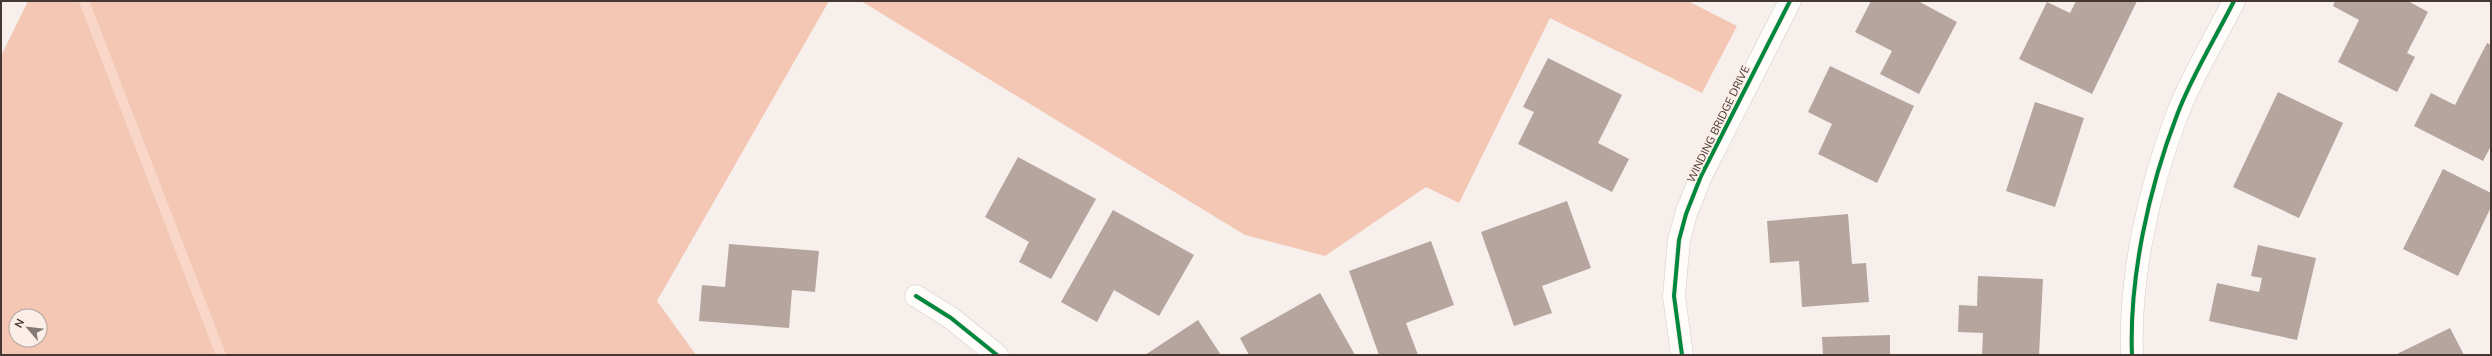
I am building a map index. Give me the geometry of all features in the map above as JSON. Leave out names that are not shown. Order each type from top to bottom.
[{"type":"street","name":"WINDING BRIDGE DRIVE","points":[[1682,355],[1674,296],[1679,240],[1686,214],[1701,176],[1790,1]]},
{"type":"street","points":[[2132,355],[2131,323],[2141,242],[2159,171],[2177,114],[2234,1]]},
{"type":"street","points":[[916,296],[951,318],[997,355]]},
{"type":"shaded area","points":[[28,1],[829,1],[657,301],[696,355],[1,355],[1,56]]},
{"type":"shaded area","points":[[861,1],[1688,1],[1737,26],[1702,93],[1550,18],[1459,203],[1426,187],[1325,256],[1245,235]]},
{"type":"building","points":[[1871,1],[1918,1],[1957,22],[1919,94],[1880,74],[1892,51],[1855,32]]},
{"type":"building","points":[[2076,1],[2137,1],[2092,94],[2019,59],[2047,2],[2070,13]]},
{"type":"building","points":[[2335,1],[2408,1],[2428,12],[2407,53],[2415,57],[2397,92],[2338,62],[2359,20],[2333,6]]},
{"type":"building","points":[[2487,43],[2491,45],[2491,146],[2483,161],[2414,126],[2431,93],[2455,105]]},
{"type":"building","points":[[1548,58],[1622,95],[1598,143],[1629,159],[1612,192],[1518,144],[1534,112],[1523,107]]},
{"type":"building","points":[[1830,66],[1914,106],[1877,183],[1818,154],[1832,124],[1808,112]]},
{"type":"building","points":[[2278,92],[2343,123],[2299,218],[2233,187]]},
{"type":"building","points":[[2035,102],[2084,118],[2055,207],[2006,191]]},
{"type":"building","points":[[1018,157],[1096,199],[1051,279],[1019,262],[1029,242],[985,217]]},
{"type":"building","points":[[2443,169],[2491,193],[2491,207],[2458,276],[2403,249]]},
{"type":"building","points":[[1567,201],[1591,268],[1542,286],[1552,313],[1514,326],[1481,232]]},
{"type":"building","points":[[1113,210],[1194,255],[1159,316],[1114,290],[1097,322],[1061,302]]},
{"type":"building","points":[[1848,214],[1852,264],[1866,263],[1869,302],[1802,307],[1799,261],[1770,263],[1767,221]]},
{"type":"building","points":[[1431,241],[1454,305],[1406,323],[1418,355],[1379,355],[1349,271]]},
{"type":"building","points":[[729,244],[819,251],[815,292],[792,290],[789,328],[699,321],[702,285],[725,287]]},
{"type":"building","points":[[2258,245],[2316,258],[2297,340],[2209,321],[2217,283],[2259,292],[2262,278],[2251,276]]},
{"type":"building","points":[[1978,276],[2043,279],[2039,355],[1982,355],[1983,333],[1958,332],[1959,305],[1977,306]]},
{"type":"building","points":[[1320,293],[1355,355],[1249,355],[1240,338]]},
{"type":"building","points":[[1198,320],[1221,355],[1145,355]]},
{"type":"building","points":[[2450,328],[2464,355],[2395,355]]},
{"type":"building","points":[[1890,335],[1890,355],[1823,355],[1822,337]]},
{"type":"waterway","points":[[84,1],[221,355]]},
{"type":"cycle path","points":[[1682,355],[1674,296],[1679,240],[1686,214],[1701,176],[1790,1]]},
{"type":"cycle path","points":[[2132,355],[2132,325],[2138,264],[2143,233],[2158,172],[2183,101],[2196,72],[2234,1]]},
{"type":"cycle path","points":[[916,296],[951,318],[997,355]]}]
